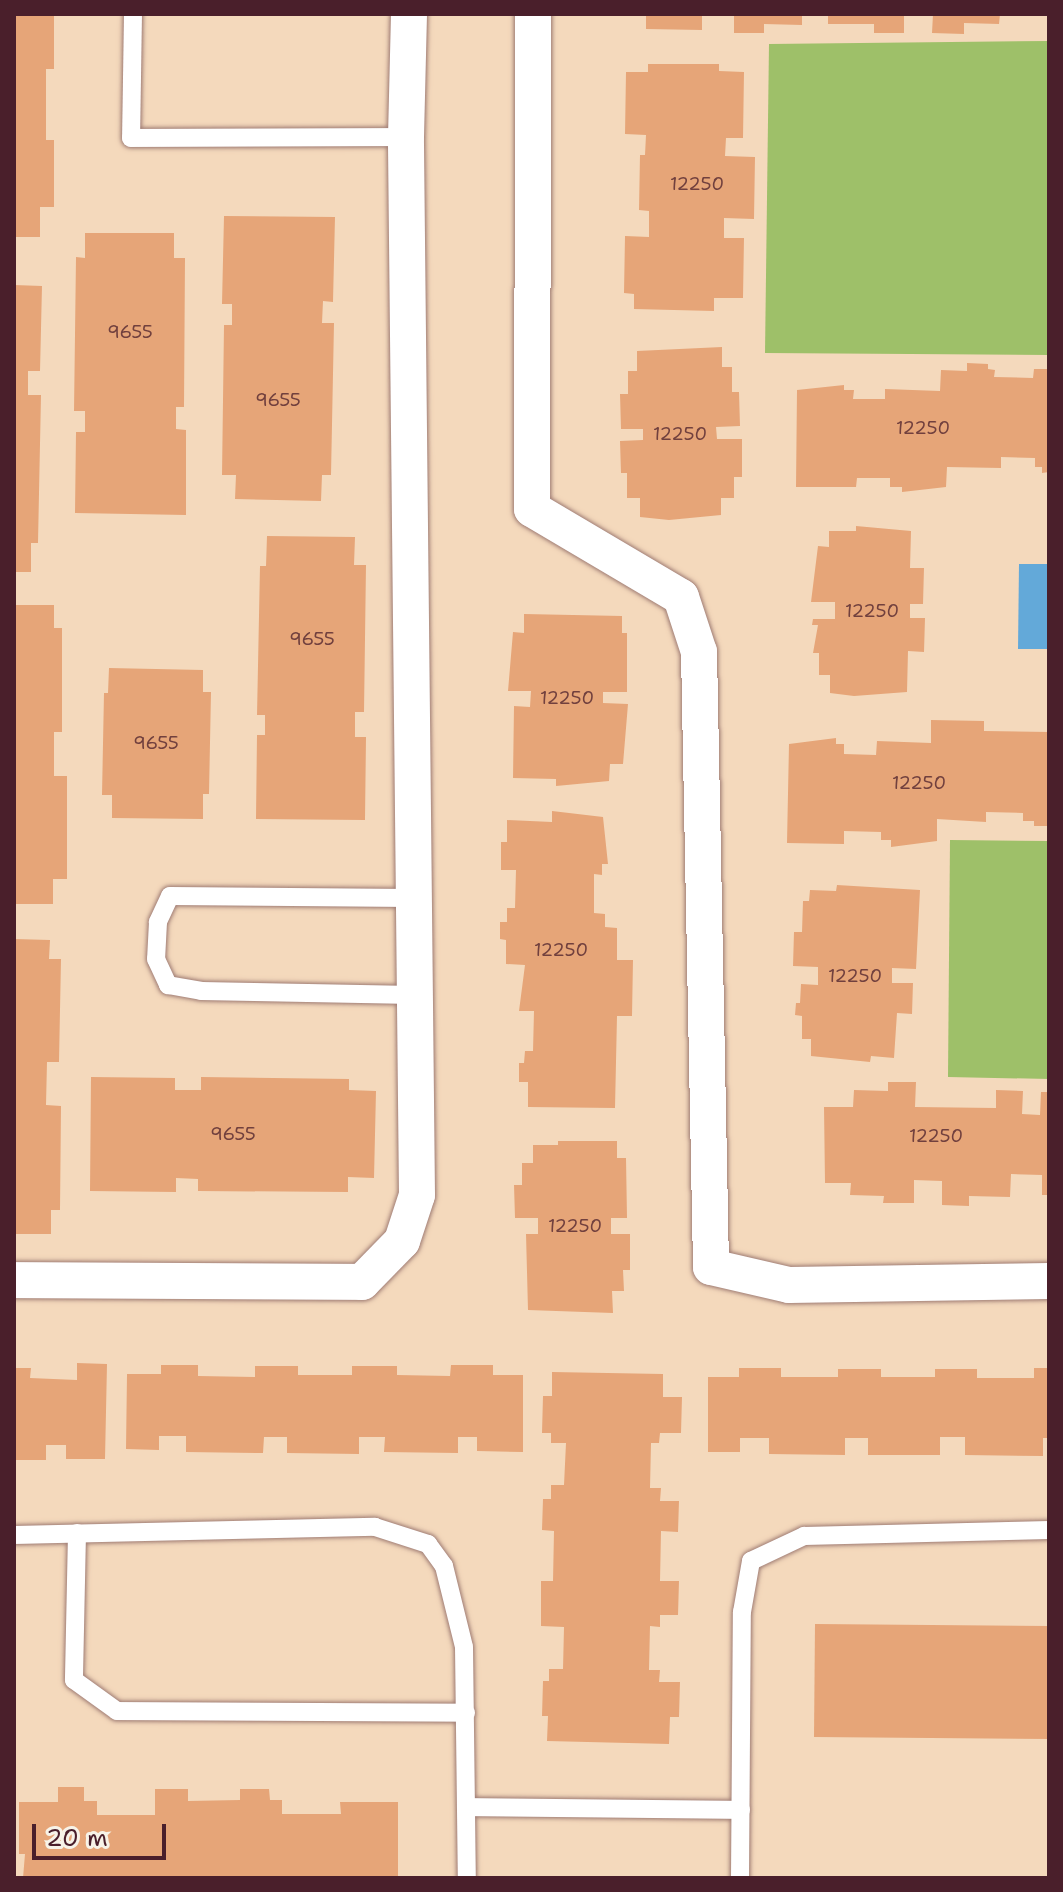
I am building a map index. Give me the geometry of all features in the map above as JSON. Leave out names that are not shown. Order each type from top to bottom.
[{"type":"street","points":[[14,1280],[362,1282],[402,1241],[417,1195],[406,137],[409,14]]},
{"type":"street","points":[[533,14],[532,509],[681,597],[699,652],[711,1267],[789,1285],[1049,1281]]},
{"type":"lane","points":[[133,14],[131,138],[406,137]]},
{"type":"lane","points":[[412,898],[170,896],[158,922],[156,959],[168,985],[201,991],[414,995]]},
{"type":"lane","points":[[14,1535],[375,1527],[428,1544],[444,1566],[464,1647],[467,1878]]},
{"type":"lane","points":[[740,1878],[742,1612],[751,1561],[804,1536],[1049,1530]]},
{"type":"lane","points":[[77,1533],[74,1680],[117,1711],[466,1713]]},
{"type":"lane","points":[[468,1807],[741,1810]]},
{"type":"green space","points":[[1049,41],[1049,355],[765,353],[769,44]]},
{"type":"green space","points":[[950,840],[1049,841],[1049,1079],[948,1077]]},
{"type":"water","points":[[1019,564],[1049,564],[1049,649],[1018,649]]},
{"type":"building","points":[[14,14],[54,14],[54,69],[46,69],[46,140],[54,140],[54,207],[40,207],[40,237],[14,237]]},
{"type":"building","points":[[646,14],[702,14],[702,30],[646,29]]},
{"type":"building","points":[[734,14],[802,14],[802,25],[764,24],[764,33],[734,33]]},
{"type":"building","points":[[828,14],[904,14],[904,33],[874,33],[874,24],[828,24]]},
{"type":"building","points":[[933,14],[1000,14],[999,24],[964,23],[964,34],[932,33]]},
{"type":"building","points":[[648,64],[719,64],[719,71],[744,72],[743,138],[726,138],[725,156],[755,157],[754,219],[724,218],[724,238],[744,238],[743,298],[714,298],[714,311],[634,309],[634,294],[624,293],[625,236],[649,237],[649,211],[639,210],[640,155],[645,155],[646,135],[625,134],[626,72],[648,72]]},
{"type":"building","points":[[224,216],[335,217],[333,302],[323,301],[322,323],[334,323],[331,475],[322,475],[321,501],[235,499],[236,475],[222,475],[224,325],[232,325],[232,304],[222,304]]},
{"type":"building","points":[[85,233],[174,233],[174,258],[185,258],[184,407],[176,407],[176,429],[186,430],[186,515],[75,513],[76,432],[85,432],[85,411],[74,411],[76,257],[85,258]]},
{"type":"building","points":[[14,285],[42,286],[40,371],[28,371],[28,395],[41,395],[38,543],[31,543],[31,572],[14,572]]},
{"type":"building","points":[[722,347],[722,367],[732,367],[732,392],[739,392],[740,426],[716,427],[717,439],[742,439],[742,477],[734,477],[734,498],[721,498],[721,515],[669,520],[640,517],[640,498],[627,498],[627,473],[621,473],[620,441],[643,440],[643,429],[621,429],[620,394],[628,394],[628,371],[637,371],[637,351]]},
{"type":"building","points":[[967,363],[988,364],[988,369],[995,370],[994,377],[1033,378],[1034,369],[1049,369],[1049,472],[1042,473],[1042,467],[1035,467],[1035,458],[1001,457],[1001,468],[947,467],[946,487],[902,492],[902,487],[890,487],[890,478],[857,478],[856,487],[796,487],[797,390],[844,385],[844,390],[854,390],[853,399],[885,399],[885,389],[940,391],[941,370],[967,371]]},
{"type":"building","points":[[856,526],[911,531],[910,568],[924,568],[923,604],[910,604],[910,618],[925,618],[924,652],[908,651],[907,692],[854,696],[830,693],[830,675],[819,675],[819,653],[813,653],[818,625],[812,625],[813,619],[835,619],[835,602],[811,602],[818,546],[829,547],[829,531],[856,531]]},
{"type":"building","points":[[267,536],[355,537],[354,565],[366,565],[364,712],[355,712],[355,737],[366,737],[365,820],[256,819],[257,735],[265,735],[265,715],[257,715],[260,566],[266,566]]},
{"type":"building","points":[[14,605],[54,605],[54,628],[62,628],[62,732],[54,732],[54,776],[67,776],[67,879],[53,879],[53,904],[14,904]]},
{"type":"building","points":[[524,614],[622,616],[622,633],[627,633],[627,692],[603,692],[603,703],[628,704],[623,764],[610,764],[609,781],[556,786],[556,779],[513,778],[514,706],[530,707],[531,691],[508,691],[513,632],[524,633]]},
{"type":"building","points":[[109,668],[203,670],[203,692],[211,692],[209,794],[203,794],[203,819],[112,818],[112,795],[102,795],[104,693],[108,693]]},
{"type":"building","points":[[931,720],[984,721],[984,731],[1049,732],[1049,826],[1034,826],[1034,821],[1023,821],[1023,813],[986,812],[986,822],[937,819],[937,841],[891,847],[891,840],[881,840],[881,832],[844,831],[844,844],[787,843],[789,744],[836,738],[836,744],[844,744],[844,754],[876,755],[877,741],[931,743]]},
{"type":"building","points":[[552,811],[603,817],[608,864],[602,864],[602,875],[594,874],[594,913],[605,914],[605,927],[617,928],[617,960],[633,960],[632,1016],[617,1016],[615,1108],[528,1107],[528,1082],[519,1082],[519,1063],[524,1063],[525,1051],[533,1051],[534,1011],[519,1011],[525,965],[506,964],[506,940],[500,939],[500,922],[507,922],[507,908],[515,908],[516,870],[501,870],[501,842],[507,842],[507,820],[552,822]]},
{"type":"building","points":[[837,885],[920,890],[916,969],[892,968],[892,983],[913,983],[912,1014],[897,1013],[894,1058],[871,1056],[870,1062],[811,1056],[811,1039],[802,1039],[802,1016],[795,1015],[796,1003],[800,1003],[801,984],[818,985],[818,967],[793,966],[794,932],[802,932],[803,901],[809,901],[810,890],[836,891]]},
{"type":"building","points":[[14,939],[50,940],[49,959],[61,959],[59,1062],[47,1062],[46,1105],[61,1106],[60,1210],[51,1210],[51,1234],[14,1234]]},
{"type":"building","points":[[91,1077],[175,1078],[175,1090],[201,1090],[201,1077],[349,1079],[349,1090],[376,1091],[374,1178],[348,1177],[348,1192],[198,1191],[198,1179],[176,1178],[176,1192],[90,1191]]},
{"type":"building","points":[[888,1082],[916,1082],[915,1107],[996,1108],[996,1090],[1023,1091],[1022,1114],[1040,1115],[1041,1092],[1049,1092],[1049,1195],[1042,1195],[1042,1175],[1011,1174],[1010,1197],[969,1196],[969,1206],[942,1205],[942,1181],[914,1180],[914,1203],[883,1203],[884,1196],[850,1195],[851,1183],[825,1183],[824,1107],[853,1107],[854,1090],[888,1091]]},
{"type":"building","points":[[558,1141],[617,1141],[617,1158],[626,1158],[627,1218],[611,1218],[611,1234],[630,1234],[630,1270],[623,1270],[624,1291],[612,1291],[613,1313],[528,1310],[526,1234],[538,1234],[538,1218],[515,1218],[514,1185],[522,1185],[522,1163],[533,1163],[533,1145],[558,1145]]},
{"type":"building","points":[[77,1363],[107,1364],[105,1459],[66,1459],[66,1445],[46,1445],[46,1460],[14,1460],[14,1368],[31,1368],[30,1378],[77,1380]]},
{"type":"building","points":[[161,1365],[198,1365],[198,1376],[255,1377],[255,1366],[298,1366],[298,1375],[352,1375],[352,1366],[397,1366],[397,1375],[450,1376],[451,1365],[493,1365],[493,1375],[523,1375],[523,1452],[477,1451],[477,1437],[458,1437],[458,1453],[384,1452],[385,1437],[359,1437],[359,1454],[287,1453],[287,1437],[264,1437],[263,1453],[186,1452],[186,1436],[159,1436],[159,1450],[126,1449],[127,1374],[161,1374]]},
{"type":"building","points":[[739,1368],[781,1368],[781,1377],[838,1377],[838,1369],[881,1369],[881,1377],[935,1377],[935,1369],[977,1369],[977,1378],[1034,1378],[1034,1368],[1049,1368],[1049,1438],[1043,1438],[1043,1456],[965,1455],[965,1437],[940,1437],[940,1455],[868,1455],[868,1438],[845,1438],[845,1455],[769,1454],[769,1438],[740,1438],[740,1452],[708,1452],[708,1377],[739,1377]]},
{"type":"building","points":[[552,1372],[663,1374],[663,1397],[682,1397],[681,1433],[660,1433],[659,1443],[651,1443],[650,1488],[661,1488],[660,1501],[679,1501],[678,1532],[661,1531],[660,1581],[679,1581],[678,1615],[660,1615],[660,1627],[650,1626],[649,1670],[660,1670],[659,1682],[680,1682],[679,1717],[670,1717],[669,1744],[547,1741],[548,1716],[542,1716],[543,1681],[549,1681],[549,1669],[563,1669],[564,1627],[541,1626],[541,1581],[553,1581],[554,1531],[542,1530],[543,1499],[551,1499],[551,1485],[564,1485],[566,1443],[551,1443],[551,1433],[542,1433],[543,1396],[552,1396]]},
{"type":"building","points":[[815,1624],[1049,1626],[1049,1739],[814,1737]]},
{"type":"building","points":[[58,1787],[84,1787],[84,1801],[97,1801],[97,1815],[155,1815],[155,1789],[188,1789],[188,1801],[240,1800],[240,1789],[269,1789],[270,1800],[282,1800],[282,1814],[341,1814],[340,1802],[398,1802],[398,1878],[23,1878],[25,1854],[19,1854],[19,1802],[58,1802]]}]
